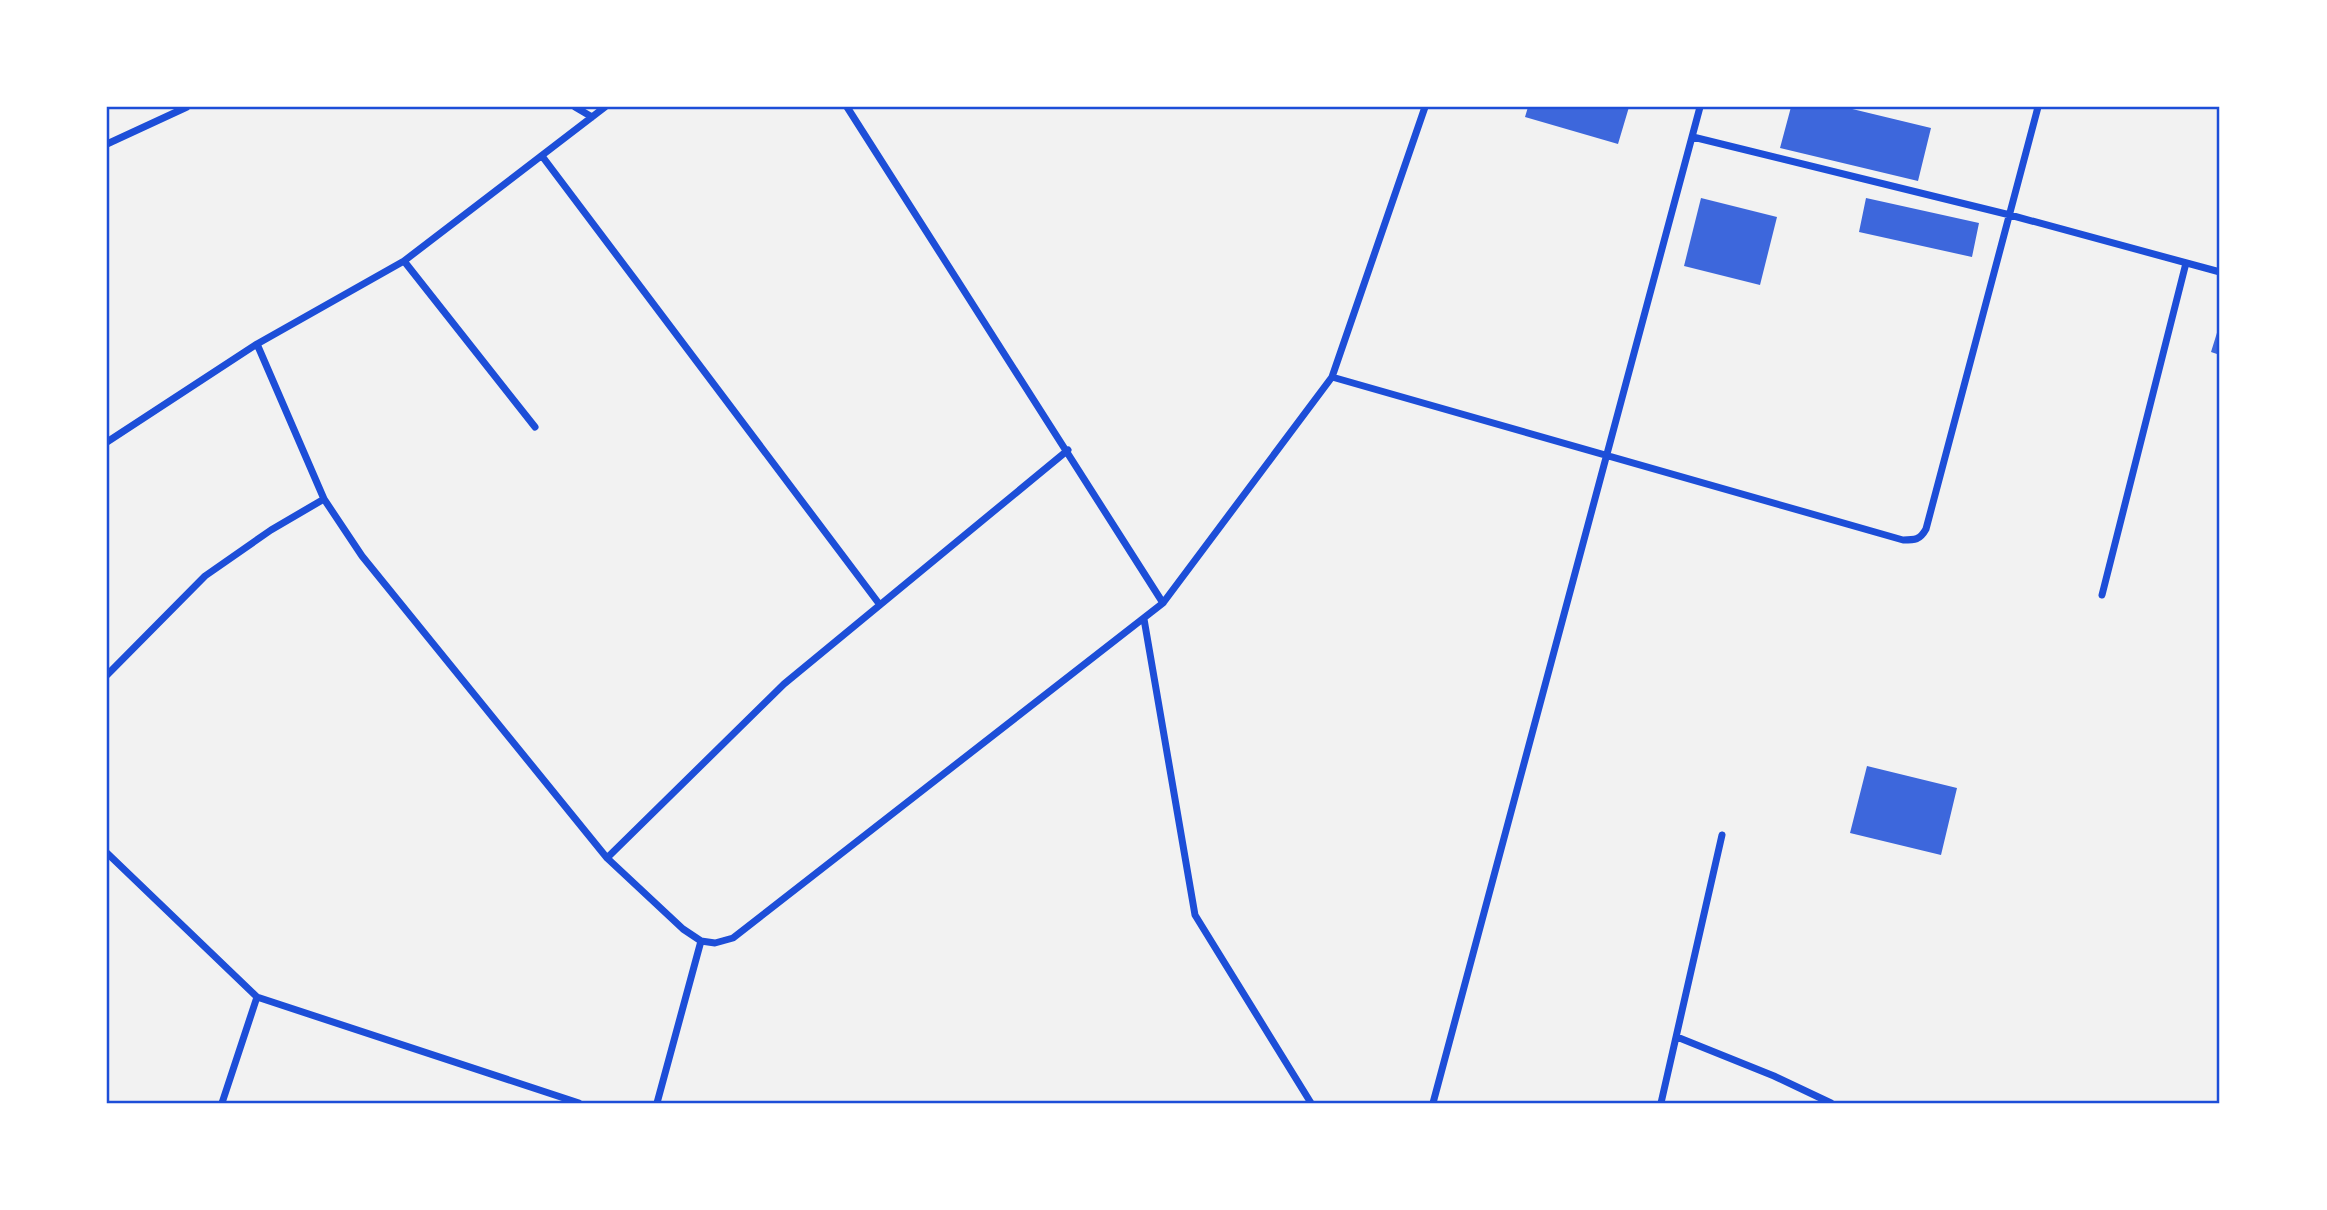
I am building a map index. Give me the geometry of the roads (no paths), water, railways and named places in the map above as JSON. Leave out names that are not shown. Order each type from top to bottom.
[{"type":"street","points":[[107,144],[187,107]]},
{"type":"street","points":[[575,107],[592,117]]},
{"type":"street","points":[[107,442],[257,344],[404,261],[605,107]]},
{"type":"street","points":[[847,107],[1163,603]]},
{"type":"street","points":[[257,344],[324,499],[362,556],[607,858],[683,929],[701,941],[715,943],[733,938],[1163,603],[1332,377],[1425,107]]},
{"type":"street","points":[[1433,1103],[1700,107]]},
{"type":"street","points":[[1332,377],[1903,540],[1922,536],[2038,107]]},
{"type":"street","points":[[1693,137],[2010,215],[2220,272]]},
{"type":"street","points":[[542,156],[880,605]]},
{"type":"street","points":[[404,261],[535,427]]},
{"type":"street","points":[[2102,595],[2186,263]]},
{"type":"street","points":[[607,858],[784,684],[1068,450]]},
{"type":"street","points":[[107,676],[205,576],[271,530],[324,499]]},
{"type":"street","points":[[1144,619],[1195,915],[1311,1103]]},
{"type":"street","points":[[1661,1103],[1722,835]]},
{"type":"street","points":[[107,853],[257,997],[579,1103]]},
{"type":"street","points":[[657,1103],[701,941]]},
{"type":"street","points":[[222,1103],[257,997]]},
{"type":"street","points":[[1677,1037],[1774,1076],[1831,1103]]}]
